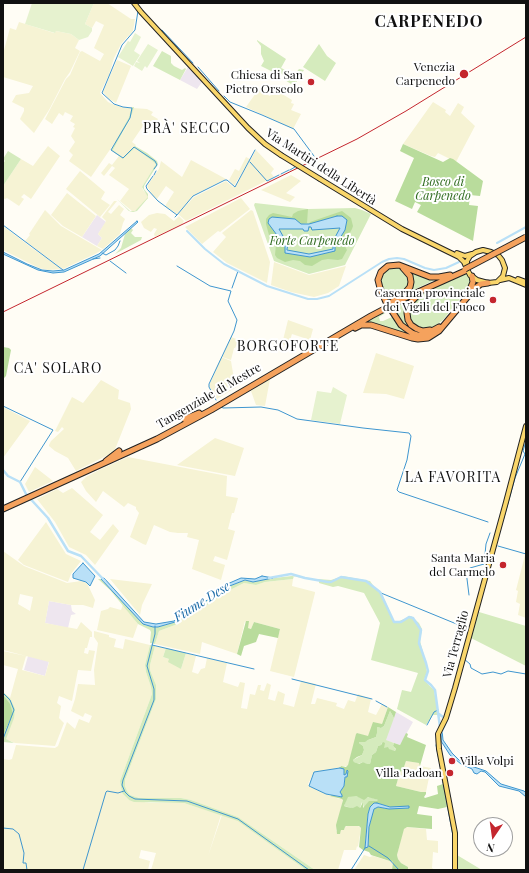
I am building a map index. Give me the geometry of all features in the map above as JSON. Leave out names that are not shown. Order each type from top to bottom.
[{"type":"highway","name":"Tangenziale di Mestre","points":[[33,495],[156,437],[389,305],[453,274],[486,261],[526,239]]},
{"type":"highway","points":[[453,274],[440,277],[430,277],[399,265],[388,266],[381,272],[378,280],[379,287],[397,319],[409,332],[424,335],[432,332],[448,319],[470,290],[473,282],[472,276]]},
{"type":"highway","points":[[391,266],[403,268],[410,276],[410,287],[404,294],[389,305],[380,285],[382,274],[391,266]]},
{"type":"highway","name":"Tangenziale di Mestre","points":[[3,507],[115,459],[157,439],[220,404],[336,335],[466,269]]},
{"type":"highway","points":[[442,281],[421,292],[412,300],[407,307],[407,315],[408,321],[412,326],[423,331],[435,328],[448,319]]},
{"type":"highway","points":[[336,335],[359,326],[371,325],[412,338],[423,339],[436,333],[477,286],[488,283]]},
{"type":"highway","points":[[211,414],[220,404]]},
{"type":"highway","points":[[184,419],[202,412]]},
{"type":"highway","points":[[106,461],[119,451]]},
{"type":"highway","points":[[115,459],[134,454]]},
{"type":"highway","name":"Tangenziale di Mestre","points":[[3,507],[25,498]]},
{"type":"main road","name":"Via Martiri della Libertà","points":[[135,3],[141,12],[248,128],[265,144],[393,222],[421,237],[460,254],[467,255],[473,253]]},
{"type":"main road","name":"Via Martiri della Libertà","points":[[320,178],[397,226],[459,257],[466,269]]},
{"type":"main road","points":[[518,281],[508,275],[501,258],[492,252],[481,250],[473,253],[468,260],[466,269],[479,281],[494,283],[508,278],[526,284]]},
{"type":"main road","points":[[500,280],[504,275],[505,268]]},
{"type":"main road","name":"Via Terraglio","points":[[455,870],[455,833],[438,734],[446,718],[500,528],[526,426]]},
{"type":"shaded area","points":[[94,3],[107,3],[131,19],[135,19],[133,31],[121,44],[100,93],[108,102],[112,104],[132,108],[131,113],[118,138],[91,177],[69,161],[73,155],[69,151],[75,142],[71,136],[75,128],[73,127],[75,124],[70,121],[73,116],[65,112],[63,116],[59,113],[52,124],[45,119],[66,79],[70,75],[80,52],[82,51],[100,61],[104,54],[94,48],[104,25],[96,21],[92,28],[85,24]]},
{"type":"shaded area","points":[[19,22],[54,33],[56,31],[71,34],[79,40],[75,48],[80,51],[70,72],[49,110],[34,133],[20,119],[24,108],[12,102],[16,95],[29,93],[33,86],[3,77],[3,54],[10,28],[16,30]]},
{"type":"shaded area","points":[[117,60],[131,66],[116,103],[109,99],[103,92]]},
{"type":"shaded area","points":[[188,67],[202,82],[197,89],[180,80]]},
{"type":"shaded area","points":[[274,89],[292,100],[291,103],[294,104],[291,110],[301,114],[293,129],[246,107],[258,90],[270,96]]},
{"type":"shaded area","points":[[433,102],[446,110],[445,112],[450,116],[458,103],[464,107],[461,113],[475,126],[456,162],[438,153],[435,157],[431,156],[403,144]]},
{"type":"shaded area","points":[[133,108],[147,109],[153,112],[151,115],[158,119],[155,124],[147,120],[132,142],[136,145],[123,158],[113,150],[131,118]]},
{"type":"shaded area","points":[[48,146],[60,156],[31,199],[24,194],[21,197],[24,199],[19,206],[7,198],[3,198],[3,186],[21,159],[33,166]]},
{"type":"shaded area","points":[[135,148],[156,164],[142,187],[148,195],[148,198],[135,211],[132,211],[120,201],[129,189],[109,175],[115,168],[112,166],[104,176],[101,173],[109,163],[112,165],[119,156],[123,159]]},
{"type":"shaded area","points":[[256,150],[274,169],[271,173],[274,177],[186,221],[178,214],[194,197],[226,181],[235,187]]},
{"type":"shaded area","points":[[246,157],[250,159],[234,186],[229,180],[235,169],[239,171]]},
{"type":"shaded area","points":[[191,160],[226,179],[194,195],[177,214],[165,206],[174,192],[166,186],[157,199],[153,196],[147,186],[159,169],[161,161],[182,177]]},
{"type":"shaded area","points":[[80,171],[105,192],[101,199],[110,205],[100,217],[66,189]]},
{"type":"shaded area","points":[[291,175],[301,181],[286,193],[295,197],[290,202],[261,190]]},
{"type":"shaded area","points":[[67,193],[96,216],[82,237],[63,226],[51,215]]},
{"type":"shaded area","points":[[241,198],[250,209],[202,244],[185,227]]},
{"type":"shaded area","points":[[114,201],[117,201],[108,212],[111,214],[119,205],[124,209],[120,215],[125,219],[120,234],[103,249],[97,246],[102,238],[98,234],[106,221],[102,217]]},
{"type":"shaded area","points":[[45,210],[61,226],[102,250],[63,269],[25,241]]},
{"type":"shaded area","points":[[251,210],[253,211],[270,262],[267,283],[227,263],[213,252],[226,237],[222,233]]},
{"type":"shaded area","points":[[157,213],[165,214],[174,221],[179,216],[184,221],[182,224],[155,237],[154,234],[157,229],[154,228],[151,232],[144,228],[141,222],[149,215]]},
{"type":"shaded area","points":[[97,215],[106,222],[98,234],[102,238],[97,246],[82,237]]},
{"type":"shaded area","points":[[3,226],[62,269],[48,270],[39,268],[3,250]]},
{"type":"shaded area","points":[[274,262],[309,275],[346,266],[339,286],[328,293],[314,297],[291,292],[271,285]]},
{"type":"shaded area","points":[[288,320],[313,329],[310,340],[292,334],[288,346],[282,344]]},
{"type":"shaded area","points":[[231,337],[239,340],[234,348],[231,360],[222,357]]},
{"type":"shaded area","points":[[376,353],[414,366],[404,399],[386,394],[363,393]]},
{"type":"shaded area","points":[[221,357],[231,361],[233,373],[238,386],[217,399],[209,386]]},
{"type":"shaded area","points":[[270,379],[265,406],[256,405],[251,391]]},
{"type":"shaded area","points":[[101,380],[119,390],[118,399],[130,403],[131,409],[114,452],[76,471],[68,458],[55,451],[49,445],[51,441],[64,429],[62,427],[58,432],[55,431],[72,397],[83,403]]},
{"type":"shaded area","points":[[3,407],[30,421],[3,458]]},
{"type":"shaded area","points":[[215,438],[244,448],[235,476],[177,465]]},
{"type":"shaded area","points":[[128,457],[227,476],[226,496],[238,498],[228,529],[235,531],[227,560],[215,556],[213,561],[225,565],[221,580],[192,569],[199,540],[187,537],[188,533],[170,532],[154,525],[146,545],[143,544],[130,537],[139,513],[136,507],[128,503],[124,507],[103,491],[96,502],[86,491],[81,482],[86,477]]},
{"type":"shaded area","points":[[35,467],[53,481],[29,492],[25,484]]},
{"type":"shaded area","points":[[72,488],[103,515],[90,532],[100,540],[113,524],[119,531],[95,565],[86,555],[69,547],[55,522],[37,499],[57,489],[63,493]]},
{"type":"shaded area","points":[[46,522],[66,554],[81,561],[71,574],[68,582],[24,565],[18,560]]},
{"type":"shaded area","points":[[3,551],[24,566],[67,583],[81,581],[87,583],[95,600],[93,608],[83,605],[71,605],[49,601],[45,623],[77,629],[81,622],[92,632],[92,637],[90,637],[84,653],[88,654],[89,650],[95,651],[91,671],[78,670],[72,701],[59,696],[57,703],[61,706],[59,718],[64,723],[55,746],[15,743],[5,739],[15,712],[10,698],[18,669],[3,665],[3,651],[26,656],[3,650]],"holes":[[[20,594],[33,597],[30,611],[18,604]],[[26,656],[49,662],[45,676],[22,670]]]},
{"type":"shaded area","points":[[525,555],[526,618],[518,615],[520,604],[516,602],[518,591],[516,590]]},
{"type":"shaded area","points":[[110,579],[152,584],[142,605],[140,615]]},
{"type":"shaded area","points":[[293,579],[292,586],[315,592],[294,677],[270,671],[280,629],[254,622],[251,629],[248,628],[245,621],[237,654],[202,642],[200,654],[155,644],[159,631],[175,625],[226,592],[244,583],[256,585],[265,582]]},
{"type":"shaded area","points":[[49,601],[71,605],[72,611],[76,614],[71,615],[68,628],[45,623]]},
{"type":"shaded area","points":[[123,604],[138,624],[133,638],[97,630],[101,611],[110,607],[121,610]]},
{"type":"shaded area","points":[[94,631],[109,635],[109,637],[116,639],[114,647],[123,649],[125,639],[150,645],[145,665],[152,694],[120,781],[122,793],[129,800],[151,803],[184,803],[221,815],[208,856],[222,815],[239,821],[306,870],[151,870],[156,853],[141,850],[139,858],[150,861],[148,870],[3,870],[3,759],[12,759],[16,745],[55,748],[58,746],[67,722],[75,729],[79,719],[89,723],[92,716],[85,713],[83,717],[71,711],[78,684],[95,685],[94,670],[98,643],[94,637]]},
{"type":"shaded area","points":[[155,646],[166,648],[163,657],[169,659],[181,669],[186,653],[196,656],[192,672],[198,674],[201,669],[205,668],[207,658],[227,663],[223,682],[238,687],[240,682],[245,683],[241,708],[247,709],[250,694],[255,695],[258,685],[261,685],[260,690],[264,691],[267,683],[271,685],[268,699],[275,701],[278,691],[285,694],[283,704],[294,707],[301,681],[316,684],[311,704],[315,704],[317,698],[337,703],[336,706],[344,709],[348,700],[355,702],[358,694],[371,699],[368,712],[376,715],[382,704],[388,707],[382,724],[368,737],[357,733],[348,766],[341,766],[340,768],[314,772],[308,784],[310,787],[339,799],[343,799],[336,831],[340,833],[341,830],[344,830],[345,827],[349,825],[357,825],[361,828],[358,847],[357,846],[356,850],[344,850],[338,870],[315,870],[238,817],[191,800],[181,798],[139,798],[130,795],[125,786],[125,780],[156,699],[156,685],[150,670]]},
{"type":"shaded area","points":[[28,656],[49,661],[45,676],[24,670]]},
{"type":"shaded area","points":[[396,712],[413,722],[400,745],[385,740]]},
{"type":"shaded area","points":[[406,761],[420,763],[420,766],[431,768],[426,792],[396,786],[400,772],[403,770]]},
{"type":"shaded area","points":[[406,827],[426,829],[427,840],[438,841],[438,853],[433,852],[432,868],[435,870],[408,870],[408,867],[401,863],[398,859],[397,855],[403,830]]},
{"type":"shaded area","points":[[364,855],[393,862],[392,870],[354,870]]},
{"type":"green space","points":[[32,3],[94,3],[85,24],[92,28],[92,31],[88,37],[79,40],[71,34],[56,31],[55,33],[25,24]]},
{"type":"green space","points":[[135,33],[141,37],[134,51],[140,55],[133,66],[118,57]]},
{"type":"green space","points":[[257,40],[286,59],[281,68],[295,74],[299,69],[304,70],[294,86],[285,80],[285,76],[279,72],[277,74],[261,66],[264,61],[261,54],[261,46]]},
{"type":"green space","points":[[148,44],[158,50],[147,68],[145,66],[142,71],[134,66],[136,62],[140,63],[137,61]]},
{"type":"green space","points":[[319,44],[327,56],[336,63],[325,81],[303,67]]},
{"type":"green space","points":[[162,51],[171,56],[171,63],[174,66],[182,70],[185,68],[186,69],[180,80],[153,66]]},
{"type":"green space","points":[[132,107],[134,107],[131,117],[113,150],[123,158],[135,146],[157,161],[158,164],[144,186],[148,197],[142,187],[156,164],[135,148],[123,159],[111,150],[129,117]]},
{"type":"green space","name":"Bosco di Carpenedo","points":[[403,144],[443,162],[450,158],[453,159],[483,181],[480,196],[470,195],[469,205],[478,206],[473,241],[417,212],[421,205],[415,202],[412,209],[395,201],[414,158],[400,151]]},
{"type":"green space","points":[[8,151],[21,159],[3,186],[3,163],[5,161],[3,159]]},
{"type":"green space","points":[[148,197],[137,211],[133,212],[129,211],[117,199],[130,211],[135,211]]},
{"type":"green space","name":"Forte Carpenedo","points":[[255,203],[308,209],[355,208],[371,214],[345,265],[309,274],[274,261],[254,205]]},
{"type":"green space","points":[[308,209],[307,223],[301,224],[295,219],[268,223],[285,246],[285,253],[310,257],[335,251],[335,246],[345,230],[337,216],[309,224],[310,222],[342,211],[351,218],[353,226],[346,240],[342,241],[347,250],[342,259],[322,260],[312,266],[305,265],[300,261],[293,260],[285,262],[277,258],[275,255],[276,244],[269,235],[266,219],[273,213],[292,217],[293,214],[298,211]]},
{"type":"green space","points":[[131,228],[133,230],[131,233],[135,237],[142,237],[141,240],[115,254],[121,248],[125,234]]},
{"type":"green space","points":[[397,265],[402,266],[424,276],[439,278],[407,293],[411,283],[409,272],[400,266],[391,266]]},
{"type":"green space","points":[[391,267],[401,268],[410,279],[406,291],[388,302],[383,292],[380,280],[383,272]]},
{"type":"green space","points":[[467,271],[471,278],[471,285],[443,320],[431,329],[416,328],[407,314],[413,299]]},
{"type":"green space","points":[[415,295],[406,315],[421,334],[406,328],[391,307]]},
{"type":"green space","points":[[389,308],[391,314],[387,312],[379,317],[380,321],[392,317],[411,335],[421,338],[385,328],[357,326]]},
{"type":"green space","points":[[3,347],[11,350],[6,376],[3,379]]},
{"type":"green space","points":[[333,387],[347,395],[340,424],[311,420],[317,391],[331,393]]},
{"type":"green space","points":[[294,576],[293,579],[265,582],[256,585],[244,583],[226,592],[175,625],[159,631],[155,644],[150,643],[150,630],[138,624],[110,590],[98,579],[101,579],[145,625],[158,627],[175,622],[227,587],[245,580],[253,582]]},
{"type":"green space","points":[[343,576],[370,581],[375,588],[381,592],[394,621],[397,622],[411,616],[419,623],[422,629],[420,641],[427,672],[424,680],[434,690],[438,714],[439,727],[438,715],[433,715],[426,725],[397,709],[402,690],[411,692],[418,673],[371,660],[380,623],[364,593],[338,586],[333,587],[310,579],[331,580]]},
{"type":"green space","points":[[479,612],[526,626],[526,666],[471,638]]},
{"type":"green space","points":[[246,621],[249,621],[248,628],[251,629],[254,622],[280,629],[278,638],[259,634],[256,642],[244,646],[241,656],[237,654]]},
{"type":"green space","points":[[150,645],[155,646],[150,670],[156,685],[156,699],[125,780],[127,791],[130,795],[139,798],[181,798],[191,800],[238,817],[315,870],[306,870],[238,821],[184,803],[134,802],[129,800],[122,793],[120,781],[152,694],[145,665]]},
{"type":"green space","points":[[166,648],[186,653],[181,669],[168,662],[169,659],[163,657]]},
{"type":"green space","points":[[3,692],[10,698],[15,709],[14,718],[6,739],[14,743],[3,742],[5,731],[10,721]]},
{"type":"green space","points":[[3,695],[10,704],[13,714],[5,731],[3,741]]},
{"type":"green space","points":[[388,707],[396,712],[394,718],[390,711],[384,726],[381,728],[377,727],[376,737],[365,742],[359,742],[363,746],[364,750],[362,755],[353,760],[354,762],[359,764],[363,762],[370,764],[372,755],[376,752],[378,746],[383,742],[385,743],[384,748],[388,747],[389,749],[395,751],[396,749],[393,746],[394,743],[400,745],[406,733],[408,734],[407,737],[426,745],[420,766],[419,763],[406,761],[403,770],[400,772],[396,786],[426,792],[425,798],[438,794],[437,786],[443,784],[447,807],[438,809],[419,806],[417,814],[432,816],[432,829],[407,827],[404,829],[397,855],[401,863],[408,867],[408,870],[392,870],[393,862],[371,855],[369,852],[359,847],[361,828],[359,826],[346,826],[344,830],[341,830],[340,834],[337,834],[336,825],[343,800],[330,796],[342,796],[340,792],[344,786],[345,777],[346,778],[348,770],[344,775],[340,768],[341,766],[346,767],[348,765],[356,734],[368,736],[373,722],[382,724]],"holes":[[[356,796],[364,800],[368,797],[378,800],[369,801],[363,808],[363,802],[360,808],[357,806],[353,808],[344,806],[348,797]],[[374,803],[390,807],[409,807],[389,809],[378,807],[373,809],[369,828],[368,847],[365,848],[368,814],[370,807]]]},
{"type":"green space","points":[[390,711],[394,718],[386,740],[394,743],[393,746],[396,750],[394,751],[384,748],[382,743],[372,755],[370,764],[363,762],[358,764],[354,762],[353,760],[362,755],[364,750],[359,741],[363,742],[376,737],[377,727],[381,728],[384,726]]},
{"type":"green space","points":[[347,797],[362,798],[370,797],[378,800],[370,801],[364,808],[362,802],[360,808],[344,806]]},
{"type":"green space","points":[[457,855],[482,870],[456,870]]},
{"type":"water","points":[[337,216],[342,216],[347,220],[345,230],[335,246],[335,251],[310,257],[285,253],[285,246],[268,223],[269,219],[272,217],[295,219],[301,224],[309,224]],"holes":[[[309,227],[311,227],[312,230],[340,228],[331,245],[333,249],[309,254],[287,250],[288,245],[279,229],[303,229],[304,231],[308,231]]]},
{"type":"water","points":[[137,221],[138,222],[100,256],[64,272],[53,273],[38,270],[3,254],[3,252],[42,270],[64,270],[99,254]]},
{"type":"water","points":[[83,563],[95,576],[90,586],[86,582],[73,578],[73,574]]},
{"type":"water","points":[[262,576],[273,578],[253,582],[245,580],[227,587],[175,622],[158,627],[143,624],[101,579],[104,578],[144,622],[156,624],[174,621],[182,614],[206,601],[225,585],[241,578],[255,579]]},
{"type":"water","points":[[442,730],[443,740],[452,753],[462,763],[486,771],[501,784],[524,791],[526,793],[526,797],[519,791],[499,786],[485,772],[481,771],[477,774],[474,773],[472,769],[461,764],[450,755],[441,741]]},
{"type":"water","points":[[340,768],[344,769],[344,775],[346,774],[347,770],[348,771],[347,777],[345,777],[344,786],[340,792],[342,797],[326,794],[309,786],[314,772]]},
{"type":"water","points":[[374,803],[390,807],[409,806],[409,808],[389,809],[378,807],[374,809],[369,827],[368,847],[365,848],[368,814],[370,807]]},
{"type":"waterway","points":[[138,11],[135,30],[122,45],[102,93],[114,104],[132,108],[130,118],[111,150],[123,158],[134,147],[155,161],[157,165],[154,169]]},
{"type":"waterway","points":[[162,30],[193,63]]},
{"type":"waterway","points":[[198,67],[219,91]]},
{"type":"waterway","points":[[224,96],[230,102],[294,129],[314,156]]},
{"type":"waterway","points":[[177,215],[193,196],[225,180],[235,187],[255,150]]},
{"type":"waterway","points":[[250,162],[267,181],[279,175]]},
{"type":"waterway","points":[[290,170],[295,167]]},
{"type":"waterway","points":[[281,174],[289,170]]},
{"type":"waterway","points":[[154,175],[156,171]]},
{"type":"waterway","points":[[153,176],[146,186],[147,189],[158,201],[177,215],[175,217]]},
{"type":"waterway","points":[[3,225],[63,270]]},
{"type":"waterway","points":[[497,243],[526,227]]},
{"type":"waterway","points":[[187,231],[205,249],[224,264],[267,286],[308,299],[317,299],[329,296],[389,259],[404,259],[425,268],[434,270],[446,268],[459,262]]},
{"type":"waterway","points":[[102,253],[106,255],[115,250],[120,241]]},
{"type":"waterway","points":[[93,259],[100,258]]},
{"type":"waterway","points":[[110,261],[126,273]]},
{"type":"waterway","points":[[177,266],[210,286],[231,291],[228,301],[237,320],[234,331],[209,384],[209,387],[216,400]]},
{"type":"waterway","points":[[232,288],[238,271]]},
{"type":"waterway","points":[[3,406],[53,430],[20,482]]},
{"type":"waterway","points":[[220,406],[223,408],[261,407],[278,410],[297,419],[409,433],[411,436],[407,460],[397,490],[399,492],[488,522]]},
{"type":"waterway","points":[[503,521],[515,478],[525,454],[523,451],[526,441]]},
{"type":"waterway","name":"Fiume Dese","points":[[3,470],[8,476],[20,482],[26,494],[48,518],[68,551],[81,556],[105,581]]},
{"type":"waterway","points":[[469,595],[466,571],[470,568],[484,564],[486,544],[490,533]]},
{"type":"waterway","points":[[498,546],[526,554]]},
{"type":"waterway","name":"Fiume Dese","points":[[269,578],[291,574],[328,582],[341,577],[366,581],[380,592],[394,622],[401,622],[409,617],[413,618],[421,630],[419,643],[428,671],[425,680],[435,690],[440,727]]},
{"type":"waterway","points":[[381,593],[459,625],[469,632]]},
{"type":"waterway","points":[[473,630],[478,612]]},
{"type":"waterway","points":[[459,625],[467,614]]},
{"type":"waterway","points":[[155,626],[155,634],[147,666],[154,689],[154,700],[123,780],[122,785],[125,792],[135,799],[187,801],[238,819],[309,870]]},
{"type":"waterway","points":[[461,658],[468,635]]},
{"type":"waterway","points":[[152,645],[254,669]]},
{"type":"waterway","points":[[464,659],[470,664],[471,668],[482,674],[493,672],[501,674],[508,671],[526,674]]},
{"type":"waterway","points":[[292,679],[372,699]]},
{"type":"waterway","points":[[3,693],[10,700],[14,710],[3,739]]},
{"type":"waterway","points":[[376,701],[387,707]]},
{"type":"waterway","points":[[427,725],[434,712],[438,710]]},
{"type":"waterway","name":"Fiume Dese","points":[[439,714],[447,720],[441,733]]},
{"type":"waterway","points":[[436,745],[442,775]]},
{"type":"waterway","points":[[443,782],[453,836]]},
{"type":"waterway","points":[[83,870],[106,792],[118,793],[124,791]]},
{"type":"waterway","points":[[3,828],[13,829],[19,834],[24,853],[23,863],[26,863],[27,870]]},
{"type":"waterway","points":[[369,846],[388,858],[399,870]]},
{"type":"waterway","points":[[351,870],[365,848]]},
{"type":"railway","points":[[3,312],[357,139],[406,111],[526,37]]},
{"type":"place","name":"Venezia Carpenedo","points":[[464,74]]},
{"type":"place","name":"Chiesa di San Pietro Orseolo","points":[[311,82]]},
{"type":"place","name":"Caserma provinciale dei Vigili del Fuoco","points":[[493,300]]},
{"type":"place","name":"Santa Maria del Carmelo","points":[[503,565]]},
{"type":"place","name":"Villa Volpi","points":[[452,761]]},
{"type":"place","name":"Villa Padoan","points":[[450,773]]},
{"type":"district","name":"CARPENEDO","points":[[429,22]]},
{"type":"district","name":"PRÀ' SECCO","points":[[187,129]]},
{"type":"district","name":"BORGOFORTE","points":[[288,347]]},
{"type":"district","name":"CA' SOLARO","points":[[58,369]]},
{"type":"district","name":"LA FAVORITA","points":[[453,478]]}]
